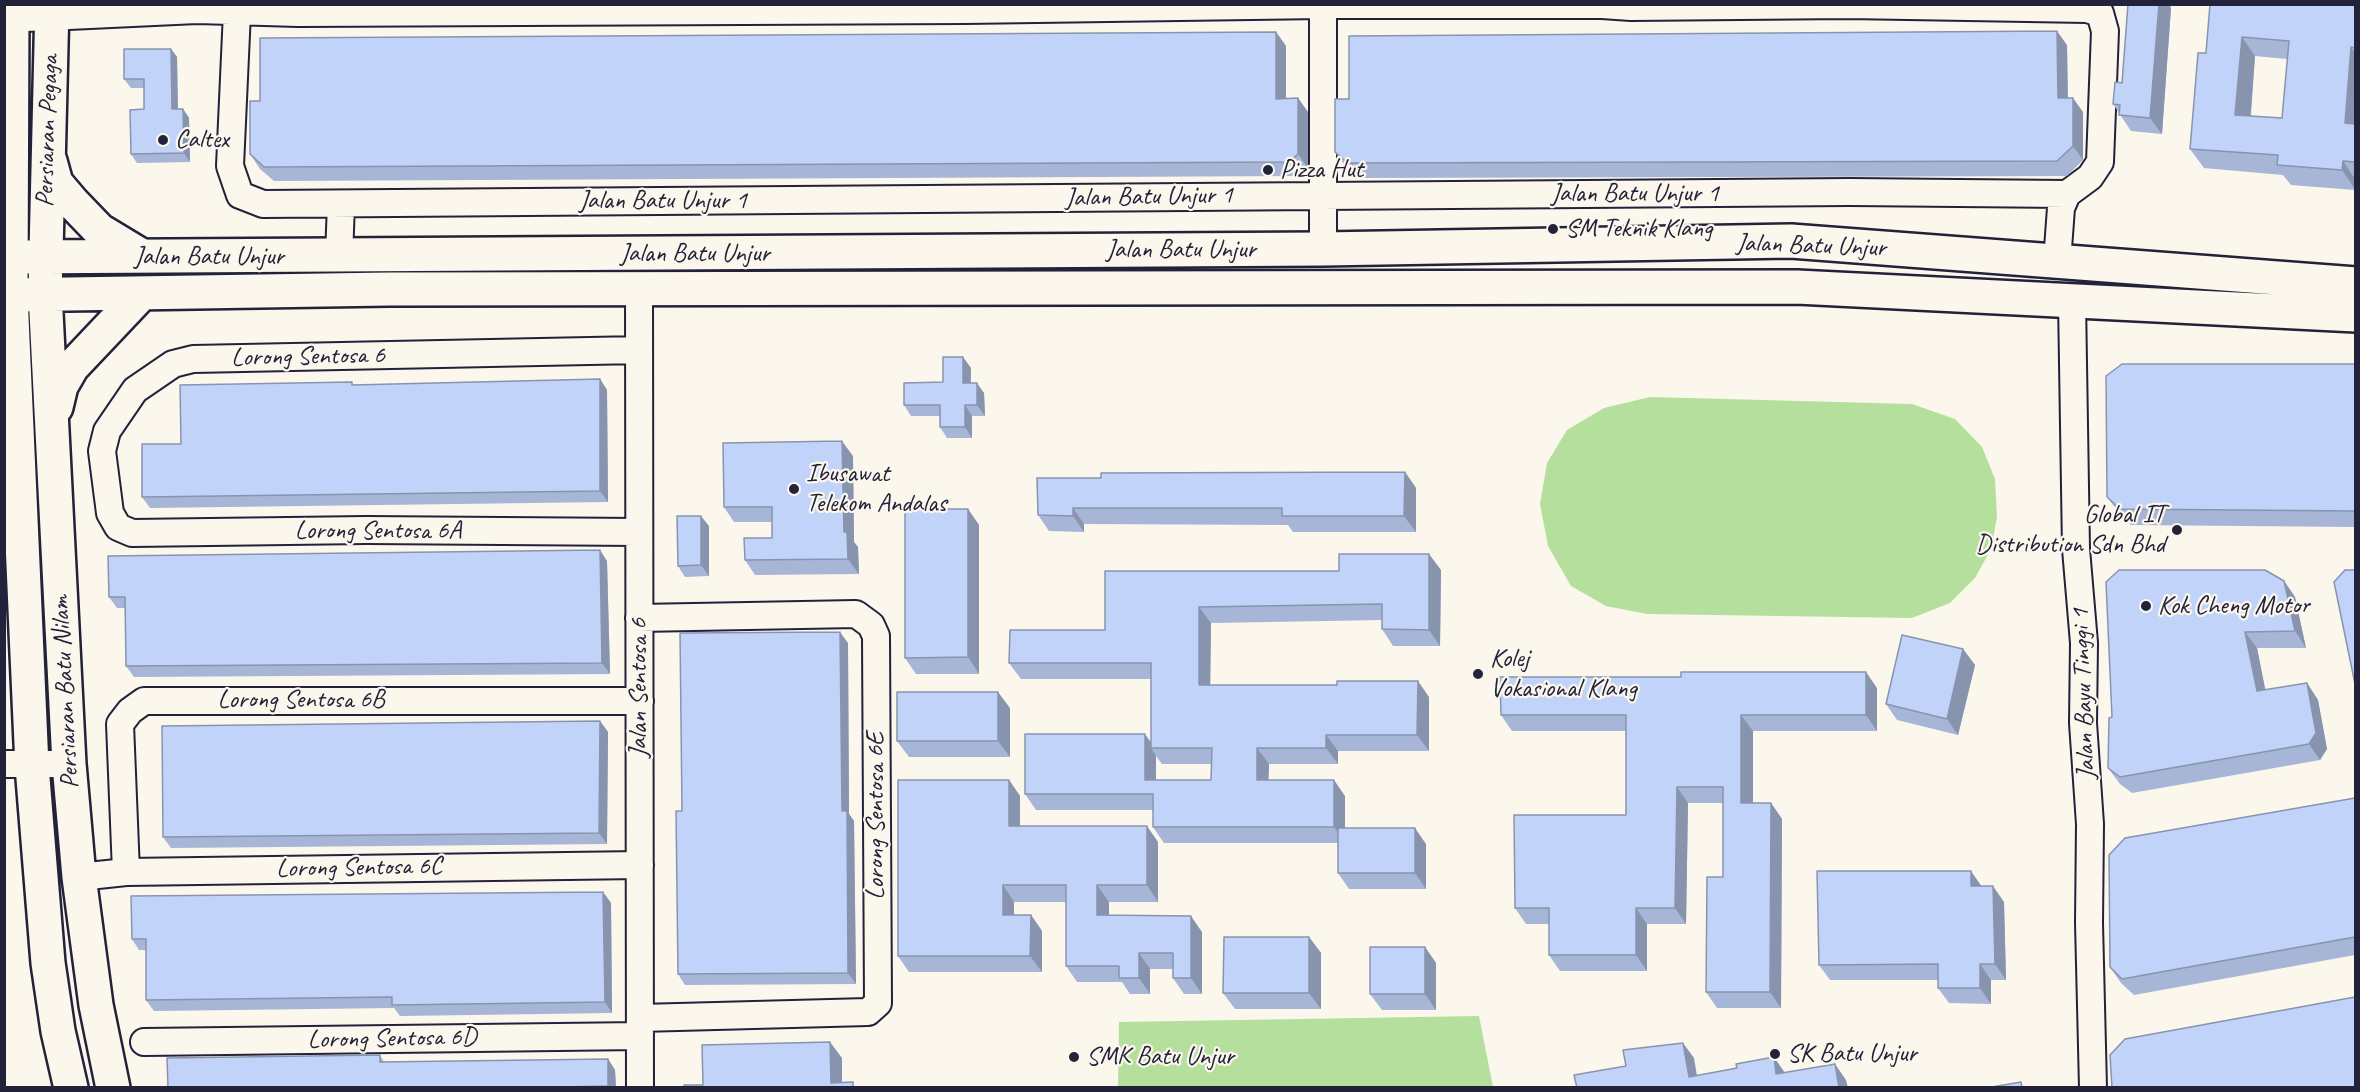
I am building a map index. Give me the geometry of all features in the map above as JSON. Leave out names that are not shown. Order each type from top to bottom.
[{"type":"main road","name":"Persiaran Pegaga","points":[[45,293],[52,11]]},
{"type":"main road","name":"Persiaran Pegaga","points":[[8,295],[9,14]]},
{"type":"main road","points":[[47,150],[56,183],[73,203],[99,230],[145,257]]},
{"type":"main road","name":"Jalan Batu Unjur","points":[[8,257],[1323,249],[1791,241],[2355,284]]},
{"type":"main road","points":[[1323,249],[1330,266],[1362,287]]},
{"type":"main road","name":"Jalan Batu Unjur","points":[[8,295],[639,288],[1797,286],[2355,315]]},
{"type":"main road","name":"Persiaran Batu Nilam","points":[[45,293],[69,764],[79,877],[96,1005],[113,1088]]},
{"type":"main road","points":[[52,427],[61,386],[72,367],[142,293]]},
{"type":"main road","name":"Persiaran Batu Nilam","points":[[8,295],[18,765],[58,1031],[70,1088]]},
{"type":"street","points":[[1323,5],[1323,249]]},
{"type":"street","points":[[9,14],[108,9],[237,12],[298,8],[1323,5],[1602,5],[1631,7],[1848,5],[2087,9],[2100,13],[2105,31],[2100,162],[2090,177],[2067,194],[2061,208],[2057,262]]},
{"type":"street","name":"Jalan Batu Unjur 1","points":[[237,12],[230,166],[240,195],[263,204],[1323,196],[2067,194]]},
{"type":"street","points":[[339,256],[341,204]]},
{"type":"street","name":"Jalan Sentosa 6","points":[[639,288],[640,1088]]},
{"type":"street","name":"Jalan Bayu Tinggi 1","points":[[2072,302],[2076,549],[2084,643],[2083,723],[2090,824],[2089,922],[2093,1088]]},
{"type":"street","name":"Lorong Sentosa 6","points":[[118,527],[110,513],[102,451],[107,431],[135,390],[173,364],[193,359],[639,350]]},
{"type":"street","name":"Lorong Sentosa 6A","points":[[118,527],[132,532],[366,530],[639,532]]},
{"type":"street","name":"Lorong Sentosa 6E","points":[[639,618],[856,614],[871,625],[876,636],[878,1003],[868,1012],[640,1027]]},
{"type":"street","name":"Lorong Sentosa 6B","points":[[126,872],[120,724],[130,711],[144,701],[640,701]]},
{"type":"street","points":[[18,765],[69,764]]},
{"type":"street","name":"Lorong Sentosa 6C","points":[[79,877],[126,872],[640,865]]},
{"type":"street","name":"Lorong Sentosa 6D","points":[[144,1042],[640,1027]]},
{"type":"green space","points":[[1650,397],[1912,404],[1955,419],[1982,447],[1995,479],[1997,517],[1991,549],[1975,578],[1950,603],[1912,618],[1647,614],[1606,606],[1571,586],[1548,546],[1540,504],[1547,463],[1567,430],[1604,408]]},
{"type":"green space","points":[[1479,1016],[1493,1087],[1118,1087],[1119,1022]]},
{"type":"building","points":[[2128,4],[2159,4],[2150,118],[2119,115],[2120,105],[2113,104],[2115,82],[2122,83]]},
{"type":"building","points":[[2210,4],[2355,4],[2355,48],[2351,47],[2345,123],[2355,124],[2355,162],[2343,161],[2342,170],[2277,165],[2278,155],[2190,149],[2198,53],[2206,53]],"holes":[[[2242,37],[2289,41],[2282,118],[2235,115]]]},
{"type":"building","points":[[2057,31],[2058,98],[2073,98],[2073,146],[2057,161],[1348,163],[1335,152],[1335,99],[1349,99],[1349,36]]},
{"type":"building","points":[[1276,32],[1276,99],[1298,98],[1298,154],[1289,162],[264,167],[250,154],[250,101],[260,101],[260,38]]},
{"type":"building","points":[[124,49],[171,49],[172,109],[183,109],[184,153],[131,154],[130,110],[144,109],[144,79],[124,79]]},
{"type":"building","points":[[943,357],[963,357],[963,383],[977,383],[977,405],[965,405],[965,427],[940,427],[940,405],[904,405],[904,383],[943,382]]},
{"type":"building","points":[[2122,364],[2355,364],[2355,511],[2120,509],[2107,497],[2106,376]]},
{"type":"building","points":[[600,379],[600,491],[142,497],[142,444],[181,444],[180,385],[352,382],[352,385]]},
{"type":"building","points":[[842,441],[844,532],[847,532],[848,559],[745,560],[744,538],[772,538],[772,507],[724,507],[723,443]]},
{"type":"building","points":[[1405,472],[1404,516],[1282,516],[1282,508],[1073,508],[1073,516],[1038,515],[1037,478],[1101,478],[1101,473]]},
{"type":"building","points":[[905,509],[968,509],[968,657],[905,658]]},
{"type":"building","points":[[677,516],[701,516],[701,565],[678,566]]},
{"type":"building","points":[[600,550],[602,663],[126,666],[125,597],[109,597],[108,556]]},
{"type":"building","points":[[1339,554],[1429,554],[1429,630],[1382,629],[1382,604],[1199,607],[1199,685],[1337,685],[1337,681],[1418,681],[1417,735],[1326,735],[1326,748],[1257,748],[1257,780],[1334,780],[1334,827],[1153,827],[1153,794],[1025,794],[1025,734],[1145,734],[1145,780],[1211,780],[1212,748],[1151,748],[1151,663],[1009,663],[1010,630],[1105,630],[1105,571],[1339,571]]},
{"type":"building","points":[[2119,570],[2265,570],[2284,581],[2295,631],[2245,632],[2257,691],[2307,683],[2316,733],[2309,744],[2120,777],[2108,768],[2109,718],[2112,717],[2106,582]]},
{"type":"building","points":[[2345,570],[2355,570],[2355,684],[2334,582]]},
{"type":"building","points":[[840,632],[842,811],[847,811],[848,973],[678,974],[676,811],[682,811],[680,633]]},
{"type":"building","points":[[1902,635],[1963,649],[1947,719],[1886,704]]},
{"type":"building","points":[[1681,672],[1866,672],[1866,715],[1741,715],[1741,803],[1771,803],[1770,992],[1706,992],[1707,877],[1723,877],[1723,787],[1677,787],[1675,908],[1636,908],[1636,955],[1549,955],[1549,908],[1515,908],[1514,815],[1626,815],[1626,715],[1501,715],[1500,677],[1681,677]]},
{"type":"building","points":[[897,692],[998,692],[998,741],[897,741]]},
{"type":"building","points":[[600,721],[599,833],[163,837],[162,726]]},
{"type":"building","points":[[898,780],[1009,780],[1009,826],[1147,826],[1147,885],[1097,885],[1097,915],[1191,916],[1191,978],[1173,978],[1173,953],[1139,953],[1139,978],[1119,978],[1119,966],[1066,966],[1066,885],[1003,885],[1003,915],[1031,915],[1030,956],[898,956]]},
{"type":"building","points":[[2355,798],[2355,937],[2122,979],[2110,967],[2109,855],[2125,838]]},
{"type":"building","points":[[1338,828],[1415,828],[1415,873],[1338,873]]},
{"type":"building","points":[[1817,871],[1971,871],[1971,886],[1993,886],[1995,964],[1980,964],[1980,988],[1938,988],[1938,964],[1819,965]]},
{"type":"building","points":[[603,892],[605,1002],[392,1005],[392,997],[146,1000],[146,939],[132,939],[131,896]]},
{"type":"building","points":[[1224,937],[1309,937],[1309,993],[1223,993]]},
{"type":"building","points":[[1370,947],[1425,947],[1425,994],[1370,994]]},
{"type":"building","points":[[2355,997],[2355,1088],[2112,1088],[2110,1055],[2125,1039]]},
{"type":"building","points":[[830,1042],[831,1083],[853,1082],[853,1088],[684,1088],[684,1085],[703,1085],[702,1045]]},
{"type":"building","points":[[1683,1043],[1689,1077],[1737,1068],[1736,1064],[1774,1057],[1776,1074],[1835,1064],[1839,1088],[1577,1088],[1574,1075],[1626,1066],[1623,1050]]},
{"type":"building","points":[[380,1055],[380,1062],[608,1059],[608,1086],[168,1088],[167,1058]]},
{"type":"building","points":[[2021,1082],[2022,1088],[1986,1088]]},
{"type":"place","name":"Caltex","points":[[163,140]]},
{"type":"place","name":"Pizza Hut","points":[[1268,170]]},
{"type":"place","name":"SM Teknik Klang","points":[[1553,229]]},
{"type":"place","name":"Ibusawat Telekom Andalas","points":[[794,489]]},
{"type":"place","name":"Global IT Distribution Sdn Bhd","points":[[2177,530]]},
{"type":"place","name":"Kok Cheng Motor","points":[[2146,606]]},
{"type":"place","name":"Kolej Vokasional Klang","points":[[1478,674]]},
{"type":"place","name":"SK Batu Unjur","points":[[1775,1054]]},
{"type":"place","name":"SMK Batu Unjur","points":[[1074,1057]]}]
